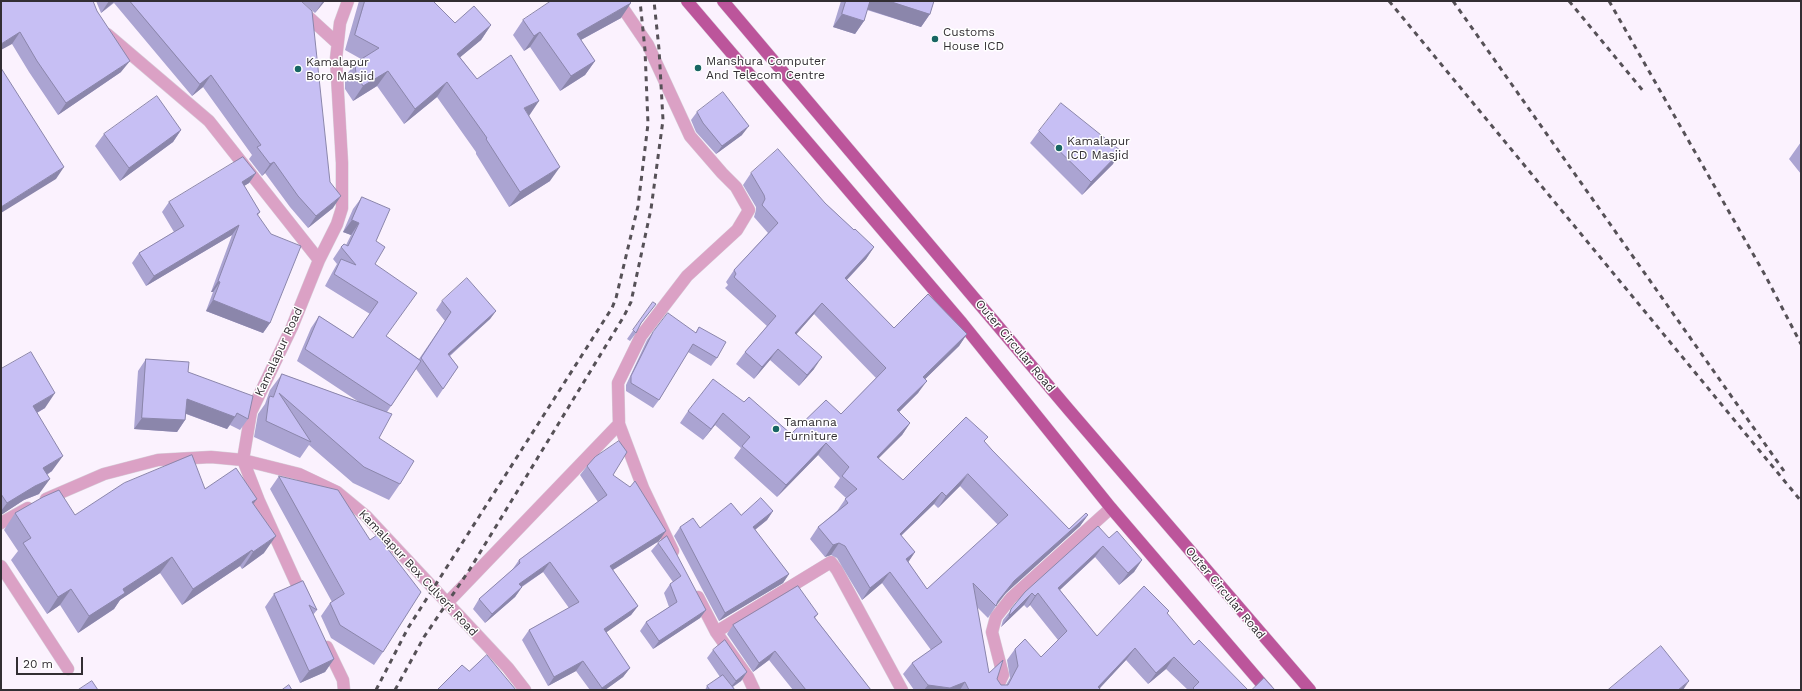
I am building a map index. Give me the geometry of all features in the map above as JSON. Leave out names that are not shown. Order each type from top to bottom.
[{"type":"main road","points":[[687,1],[962,323],[1111,508],[1267,690]]},
{"type":"main road","name":"Outer Circular Road","points":[[723,1],[1049,386],[1310,690]]},
{"type":"street","points":[[291,1],[337,43]]},
{"type":"street","name":"Kamalapur Road","points":[[309,610],[258,501],[243,460],[251,412],[292,327],[319,260],[337,224],[342,208],[342,163],[336,59],[340,22],[348,1]]},
{"type":"street","points":[[618,1],[648,45],[690,136],[736,187],[749,210],[737,230],[687,276],[641,336],[618,384],[619,424],[643,488],[662,530],[680,564]]},
{"type":"street","points":[[99,27],[209,121],[319,260]]},
{"type":"street","points":[[447,604],[619,424]]},
{"type":"street","name":"Kamalapur Box Culvert Road","points":[[1,523],[28,507],[104,474],[158,460],[210,456],[243,460],[299,474],[337,492],[366,516],[508,668],[525,690]]},
{"type":"street","points":[[996,690],[1003,675],[992,632],[996,617],[1011,598],[1111,508]]},
{"type":"street","points":[[716,632],[831,562],[837,570],[902,690]]},
{"type":"street","points":[[1,566],[68,669]]},
{"type":"street","points":[[691,584],[716,632],[748,677],[754,690]]},
{"type":"street","points":[[322,638],[343,680],[344,690]]},
{"type":"building","points":[[1,1],[93,1],[97,11],[130,61],[66,103],[37,61],[20,32],[1,44]]},
{"type":"building","points":[[130,1],[301,1],[312,11],[330,182],[341,196],[316,216],[298,196],[274,162],[270,164],[257,147],[261,145],[211,75],[200,84]]},
{"type":"building","points":[[365,1],[433,1],[455,23],[474,6],[491,25],[457,54],[477,79],[511,55],[539,101],[524,108],[560,167],[520,192],[486,139],[487,138],[447,82],[415,109],[388,71],[363,86],[356,74],[355,63],[379,48],[355,35]]},
{"type":"building","points":[[551,1],[629,1],[631,3],[577,34],[595,61],[571,76],[540,32],[534,36],[523,20]]},
{"type":"building","points":[[846,1],[870,1],[864,21],[842,14]]},
{"type":"building","points":[[889,1],[934,1],[930,14]]},
{"type":"building","points":[[1,68],[64,167],[1,207]]},
{"type":"building","points":[[723,92],[749,126],[722,146],[703,123],[697,112]]},
{"type":"building","points":[[157,96],[181,130],[129,168],[104,134]]},
{"type":"building","points":[[1061,103],[1121,151],[1091,182],[1039,131]]},
{"type":"building","points":[[778,149],[825,203],[874,247],[845,278],[894,328],[928,294],[967,334],[923,377],[927,381],[897,410],[910,423],[877,457],[903,480],[966,417],[988,437],[984,441],[992,450],[1069,529],[1086,513],[1088,515],[1014,581],[998,601],[996,606],[973,583],[989,673],[1003,660],[997,679],[1001,685],[1008,685],[1018,666],[1015,649],[1025,639],[1041,657],[1067,631],[1038,593],[1035,596],[1032,593],[1009,616],[1011,609],[1025,592],[1098,526],[1109,538],[1117,531],[1142,560],[1128,573],[1103,546],[1058,588],[1097,636],[1144,586],[1169,611],[1167,613],[1194,645],[1199,640],[1248,690],[1195,690],[1193,688],[1199,682],[1174,657],[1156,673],[1135,648],[1098,687],[1101,690],[969,690],[965,682],[950,688],[928,685],[912,663],[942,642],[890,572],[870,588],[845,546],[839,543],[833,545],[818,527],[848,503],[845,499],[857,489],[842,476],[849,467],[826,443],[786,485],[742,446],[750,437],[723,413],[711,429],[688,411],[713,379],[744,402],[749,397],[791,434],[826,400],[841,414],[886,368],[822,303],[795,333],[822,357],[807,375],[778,349],[762,367],[745,352],[776,316],[734,277],[736,274],[734,270],[778,223],[762,205],[765,199],[764,195],[751,173]],"holes":[[[968,474],[1008,515],[927,589],[906,559],[915,552],[900,534],[942,492],[946,496]]]},
{"type":"building","points":[[243,157],[256,173],[242,182],[260,212],[257,214],[271,234],[301,246],[270,323],[213,300],[220,282],[218,281],[239,225],[154,276],[139,253],[184,226],[169,202]]},
{"type":"building","points":[[362,197],[390,209],[376,241],[385,247],[375,264],[417,293],[386,336],[421,361],[391,406],[305,349],[319,316],[353,338],[378,302],[334,274],[341,259],[356,265],[341,247],[344,244],[348,246],[359,223],[352,220]]},
{"type":"building","points":[[467,278],[496,311],[448,354],[458,367],[443,389],[421,358],[451,312],[442,301]]},
{"type":"building","points":[[653,302],[656,304],[641,323],[636,333],[633,330]]},
{"type":"building","points":[[668,313],[696,333],[699,327],[726,342],[717,358],[693,344],[659,400],[631,383],[631,376],[653,332]]},
{"type":"building","points":[[31,352],[55,393],[33,406],[63,456],[43,468],[50,479],[7,503],[1,494],[1,369]]},
{"type":"building","points":[[146,359],[189,362],[188,372],[253,396],[248,419],[237,413],[235,417],[187,399],[185,420],[142,418]]},
{"type":"building","points":[[282,374],[392,414],[379,438],[414,461],[400,484],[364,467],[279,393],[311,442],[266,421],[269,398],[270,396],[273,397]]},
{"type":"building","points":[[619,441],[627,452],[613,475],[630,487],[635,481],[666,531],[610,566],[638,606],[604,629],[630,668],[602,688],[583,661],[554,677],[529,630],[579,602],[550,562],[519,584],[522,587],[492,614],[479,599],[520,563],[519,560],[607,495],[587,466],[595,457]]},
{"type":"building","points":[[192,455],[205,489],[236,468],[257,499],[252,502],[276,536],[193,589],[172,557],[123,589],[125,593],[89,616],[71,589],[58,597],[23,543],[31,538],[15,513],[43,497],[59,490],[75,515],[124,483]]},
{"type":"building","points":[[279,476],[338,490],[370,540],[377,535],[421,592],[383,652],[340,625],[330,603],[344,594]]},
{"type":"building","points":[[761,498],[773,511],[753,527],[789,574],[725,613],[680,527],[693,518],[700,528],[731,503],[741,515]]},
{"type":"building","points":[[667,536],[706,610],[659,641],[646,622],[677,602],[670,584],[681,576],[658,543]]},
{"type":"building","points":[[303,581],[317,610],[309,605],[334,659],[309,671],[274,594]]},
{"type":"building","points":[[798,586],[818,614],[814,617],[871,690],[806,690],[775,651],[759,663],[733,625]]},
{"type":"building","points":[[725,640],[747,672],[736,681],[713,650]]},
{"type":"building","points":[[1661,646],[1689,681],[1678,690],[1608,690]]},
{"type":"building","points":[[487,655],[516,690],[437,690],[462,665],[469,671]]},
{"type":"building","points":[[723,675],[735,690],[710,690],[707,686]]},
{"type":"building","points":[[1264,678],[1275,690],[1252,690]]},
{"type":"building","points":[[92,681],[98,690],[78,690]]},
{"type":"building","points":[[289,685],[292,690],[282,690]]},
{"type":"railway","points":[[376,690],[408,628],[612,308],[616,298],[638,206],[648,124],[645,50],[640,1]]},
{"type":"railway","points":[[395,690],[424,637],[470,569],[624,316],[631,302],[651,209],[663,120],[659,49],[654,1]]},
{"type":"railway","points":[[1389,1],[1801,501]]},
{"type":"railway","points":[[1453,1],[1784,471]]},
{"type":"railway","points":[[1569,1],[1644,92]]},
{"type":"railway","points":[[1609,1],[1765,275],[1801,344]]},
{"type":"place","name":"Customs House ICD","points":[[935,39]]},
{"type":"place","name":"Manshura Computer And Telecom Centre","points":[[698,68]]},
{"type":"place","name":"Kamalapur Boro Masjid","points":[[298,69]]},
{"type":"place","name":"Kamalapur ICD Masjid","points":[[1059,148]]},
{"type":"place","name":"Tamanna Furniture","points":[[776,429]]}]
